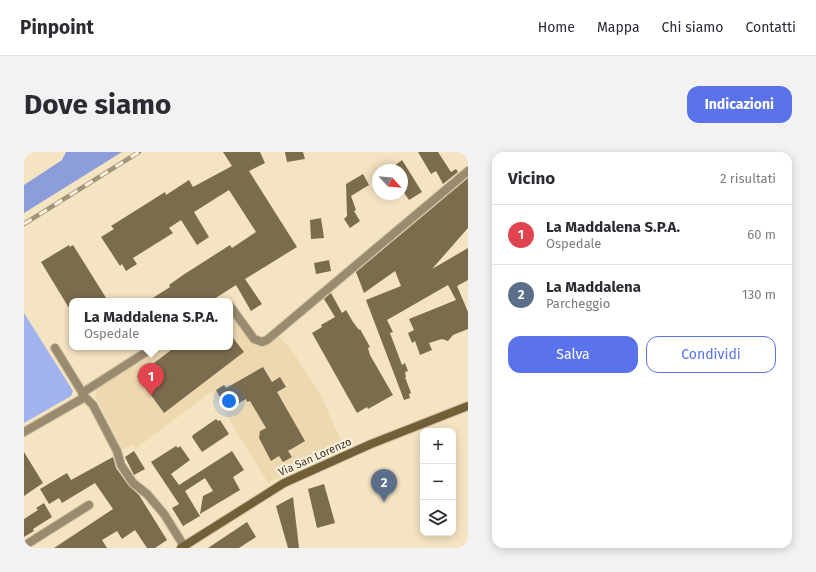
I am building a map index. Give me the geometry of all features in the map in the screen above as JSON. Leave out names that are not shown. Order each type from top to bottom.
[{"type":"street","points":[[233,310],[254,339],[262,342],[267,340],[468,171]]},
{"type":"street","points":[[55,348],[83,395],[93,404],[116,451],[121,465],[133,483],[147,494],[164,514],[182,547]]},
{"type":"street","points":[[24,432],[83,395],[150,350]]},
{"type":"street","name":"Via San Lorenzo","points":[[182,547],[284,483],[370,444],[468,406]]},
{"type":"street","points":[[24,546],[89,505]]},
{"type":"shaded area","points":[[66,152],[122,152],[24,213],[24,185],[62,160]]},
{"type":"shaded area","points":[[24,313],[73,391],[71,396],[24,423]]},
{"type":"shaded area","points":[[233,318],[251,343],[259,346],[266,345],[279,336],[293,352],[320,394],[344,447],[301,466],[268,483],[212,391],[135,449],[133,445],[122,449],[96,397],[96,388],[155,350],[233,350]]},
{"type":"building","points":[[223,152],[260,152],[265,163],[249,171],[297,247],[245,279],[262,304],[251,311],[236,285],[216,298],[153,298],[170,287],[169,285],[183,275],[230,245],[232,248],[256,232],[229,190],[194,212],[209,237],[197,245],[181,220],[169,228],[173,233],[133,258],[137,264],[126,271],[122,264],[120,266],[101,237],[114,229],[111,226],[165,192],[166,195],[189,180],[193,187],[232,166]]},
{"type":"building","points":[[285,152],[303,152],[305,159],[287,162]]},
{"type":"building","points":[[418,152],[438,152],[451,172],[456,169],[458,172],[443,184],[436,171],[431,174]]},
{"type":"building","points":[[402,160],[404,164],[397,164]]},
{"type":"building","points":[[408,170],[422,192],[409,200],[408,199]]},
{"type":"building","points":[[363,174],[369,185],[351,196],[356,210],[354,211],[360,221],[350,228],[344,219],[347,216],[346,184]]},
{"type":"building","points":[[468,178],[468,228],[432,269],[468,248],[468,280],[457,286],[468,312],[468,329],[453,335],[448,341],[442,339],[429,343],[432,350],[420,355],[415,341],[412,343],[408,333],[414,330],[409,319],[456,300],[448,285],[387,320],[393,332],[390,333],[402,365],[405,363],[408,371],[405,372],[405,377],[411,393],[409,394],[410,398],[404,400],[366,300],[401,286],[395,271],[364,293],[356,272]]},
{"type":"building","points":[[321,218],[324,238],[311,239],[310,220]]},
{"type":"building","points":[[69,245],[70,247],[73,245],[106,298],[69,298],[69,308],[41,262]]},
{"type":"building","points":[[329,260],[331,271],[316,274],[314,263]]},
{"type":"building","points":[[331,293],[342,313],[346,310],[353,322],[359,330],[360,329],[370,347],[368,348],[370,355],[393,395],[368,409],[367,407],[357,413],[312,333],[322,327],[321,325],[335,317],[324,299]]},
{"type":"building","points":[[233,338],[244,352],[164,413],[137,376],[171,350],[233,350]]},
{"type":"building","points":[[263,367],[272,382],[280,377],[286,387],[277,392],[305,441],[288,451],[292,457],[283,462],[279,456],[271,461],[259,438],[260,431],[266,428],[250,401],[247,402],[246,399],[239,403],[235,397],[223,403],[216,390],[224,385],[226,388]]},
{"type":"building","points":[[216,419],[218,421],[220,420],[229,434],[202,452],[192,437]]},
{"type":"building","points":[[176,446],[178,448],[180,446],[190,460],[171,474],[179,485],[232,451],[244,470],[233,477],[240,490],[200,514],[203,496],[213,491],[205,478],[185,491],[200,516],[183,526],[172,508],[179,504],[151,462]]},
{"type":"building","points":[[134,451],[145,469],[134,475],[125,457]]},
{"type":"building","points":[[24,452],[43,483],[24,496]]},
{"type":"building","points":[[113,457],[116,468],[129,486],[139,495],[167,540],[155,548],[147,548],[135,530],[122,539],[117,531],[102,540],[107,548],[54,548],[113,509],[95,483],[62,503],[59,498],[49,504],[40,489],[67,473],[71,480]]},
{"type":"building","points":[[324,484],[335,523],[317,528],[308,489]]},
{"type":"building","points":[[293,497],[299,548],[288,548],[276,506]]},
{"type":"building","points":[[44,503],[52,517],[33,529],[34,531],[24,537],[24,519],[38,510],[36,508]]},
{"type":"building","points":[[247,522],[256,537],[239,548],[208,548]]},
{"type":"railway","points":[[24,224],[139,152]]},
{"type":"place","name":"La Maddalena S.P.A.","points":[[151,396]]},
{"type":"place","name":"La Maddalena","points":[[384,502]]}]
